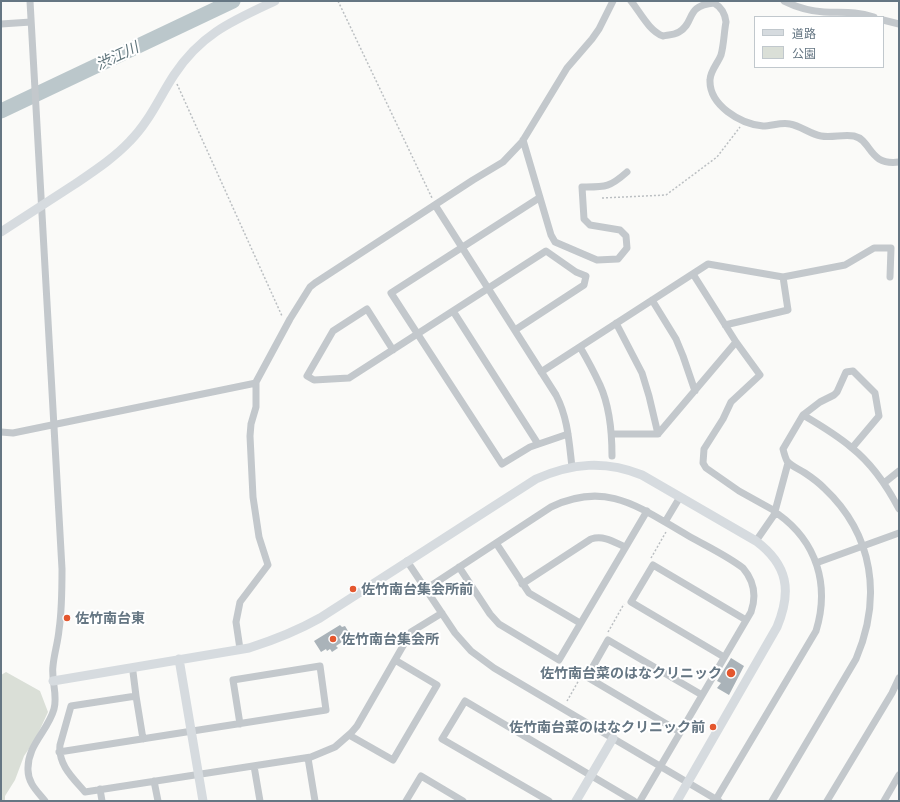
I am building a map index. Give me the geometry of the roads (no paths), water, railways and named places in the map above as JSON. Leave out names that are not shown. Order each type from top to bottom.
[{"type":"street","points":[[30,1],[62,569],[61,614],[52,668],[56,700],[55,708],[52,717],[32,748],[28,769],[32,786],[45,801]]},
{"type":"street","points":[[1,232],[113,157],[130,142],[143,126],[174,76],[187,58],[204,39],[226,25],[275,1]]},
{"type":"street","points":[[240,649],[236,622],[240,602],[268,565],[259,536],[253,497],[250,436],[251,424],[256,406],[256,383],[257,377],[290,319],[310,288],[503,162],[512,154],[523,140],[567,68],[599,29],[613,1]]},
{"type":"street","points":[[631,1],[649,25],[663,36],[679,32],[685,26],[694,10],[702,5],[714,3],[719,6],[725,16],[726,22],[721,53],[710,78],[711,91],[717,101],[735,117],[761,126],[789,124],[820,136],[854,136],[862,140],[876,157],[890,162],[899,162]]},
{"type":"street","points":[[784,1],[812,10],[824,12],[853,12],[870,16]]},
{"type":"street","points":[[884,20],[899,24]]},
{"type":"street","points":[[1,24],[31,22]]},
{"type":"street","points":[[523,140],[551,235],[555,242],[597,260],[618,259],[627,248],[626,236],[620,230],[590,225],[584,219],[582,187],[606,187],[620,179],[627,172]]},
{"type":"street","points":[[540,198],[391,293],[502,464],[538,444],[568,434]]},
{"type":"street","points":[[435,205],[561,404],[568,434],[572,467]]},
{"type":"street","points":[[541,372],[708,264],[783,277],[845,265],[874,248],[891,248],[890,277]]},
{"type":"street","points":[[393,350],[367,309],[333,331],[307,376],[314,380],[349,378],[393,350],[418,334],[546,251],[576,272],[586,276],[584,285],[515,330]]},
{"type":"street","points":[[407,561],[455,633],[471,651],[481,659],[717,800],[816,631],[820,618],[822,591],[816,563],[803,538],[794,526],[778,514],[739,491],[706,468],[703,463],[704,449],[723,419],[731,402],[760,375],[736,342],[693,274]]},
{"type":"street","points":[[725,324],[788,310],[783,277]]},
{"type":"street","points":[[652,300],[676,340],[695,391]]},
{"type":"street","points":[[453,311],[538,444]]},
{"type":"street","points":[[616,323],[642,373],[658,434]]},
{"type":"street","points":[[612,434],[658,434],[736,342]]},
{"type":"street","points":[[580,347],[601,386],[610,417],[612,456]]},
{"type":"street","points":[[772,801],[856,659],[868,628],[872,595],[870,573],[864,546],[857,530],[838,502],[823,487],[788,463],[783,449],[798,421],[803,415],[815,405],[837,392],[846,372],[853,371],[875,393],[879,416],[852,448]]},
{"type":"street","points":[[1,432],[14,433],[256,383]]},
{"type":"street","points":[[803,415],[834,434],[852,448],[872,467],[884,483],[899,509]]},
{"type":"street","points":[[756,541],[775,513],[788,463]]},
{"type":"street","points":[[53,681],[240,649],[270,642],[305,626],[536,479],[552,472],[572,467],[587,464],[604,465],[629,470],[642,475],[756,541],[771,554],[781,570],[785,581],[786,593],[784,610],[777,627],[677,801]]},
{"type":"street","points":[[884,483],[899,470]]},
{"type":"street","points":[[426,589],[551,507],[585,496],[612,497],[638,506],[667,525],[734,562],[746,572],[752,583],[754,594],[753,606],[640,801]]},
{"type":"street","points":[[667,525],[680,497]]},
{"type":"street","points":[[459,567],[490,614],[499,624],[559,660],[647,511]]},
{"type":"street","points":[[816,563],[899,533]]},
{"type":"street","points":[[522,584],[591,540],[601,537],[607,538],[625,547]]},
{"type":"street","points":[[496,543],[529,593],[580,623]]},
{"type":"street","points":[[724,657],[631,602],[653,565],[746,620]]},
{"type":"street","points":[[136,696],[71,706],[59,752],[65,767],[85,792],[308,758],[319,755],[335,747],[357,726],[411,632],[442,613]]},
{"type":"street","points":[[680,732],[587,677],[608,640],[702,695]]},
{"type":"street","points":[[179,659],[203,801]]},
{"type":"street","points":[[349,735],[393,760],[437,685],[395,660]]},
{"type":"street","points":[[59,752],[240,724],[326,710],[320,666],[233,680],[240,724]]},
{"type":"street","points":[[133,672],[143,739]]},
{"type":"street","points":[[827,801],[892,693],[899,678]]},
{"type":"street","points":[[549,801],[442,739],[465,701],[634,801]]},
{"type":"street","points":[[576,801],[613,738]]},
{"type":"street","points":[[308,758],[315,801]]},
{"type":"street","points":[[254,766],[260,801]]},
{"type":"street","points":[[406,801],[421,776],[463,801]]},
{"type":"street","points":[[884,801],[899,776]]},
{"type":"street","points":[[154,781],[158,801]]},
{"type":"street","points":[[100,789],[102,801]]},
{"type":"waterway","name":"渋江川","points":[[1,111],[233,1]]},
{"type":"place","name":"佐竹南台集会所前","points":[[353,589]]},
{"type":"place","name":"佐竹南台東","points":[[67,618]]},
{"type":"place","name":"佐竹南台集会所","points":[[333,639]]},
{"type":"place","name":"佐竹南台菜のはなクリニック","points":[[731,673]]},
{"type":"place","name":"佐竹南台菜のはなクリニック前","points":[[713,727]]}]
